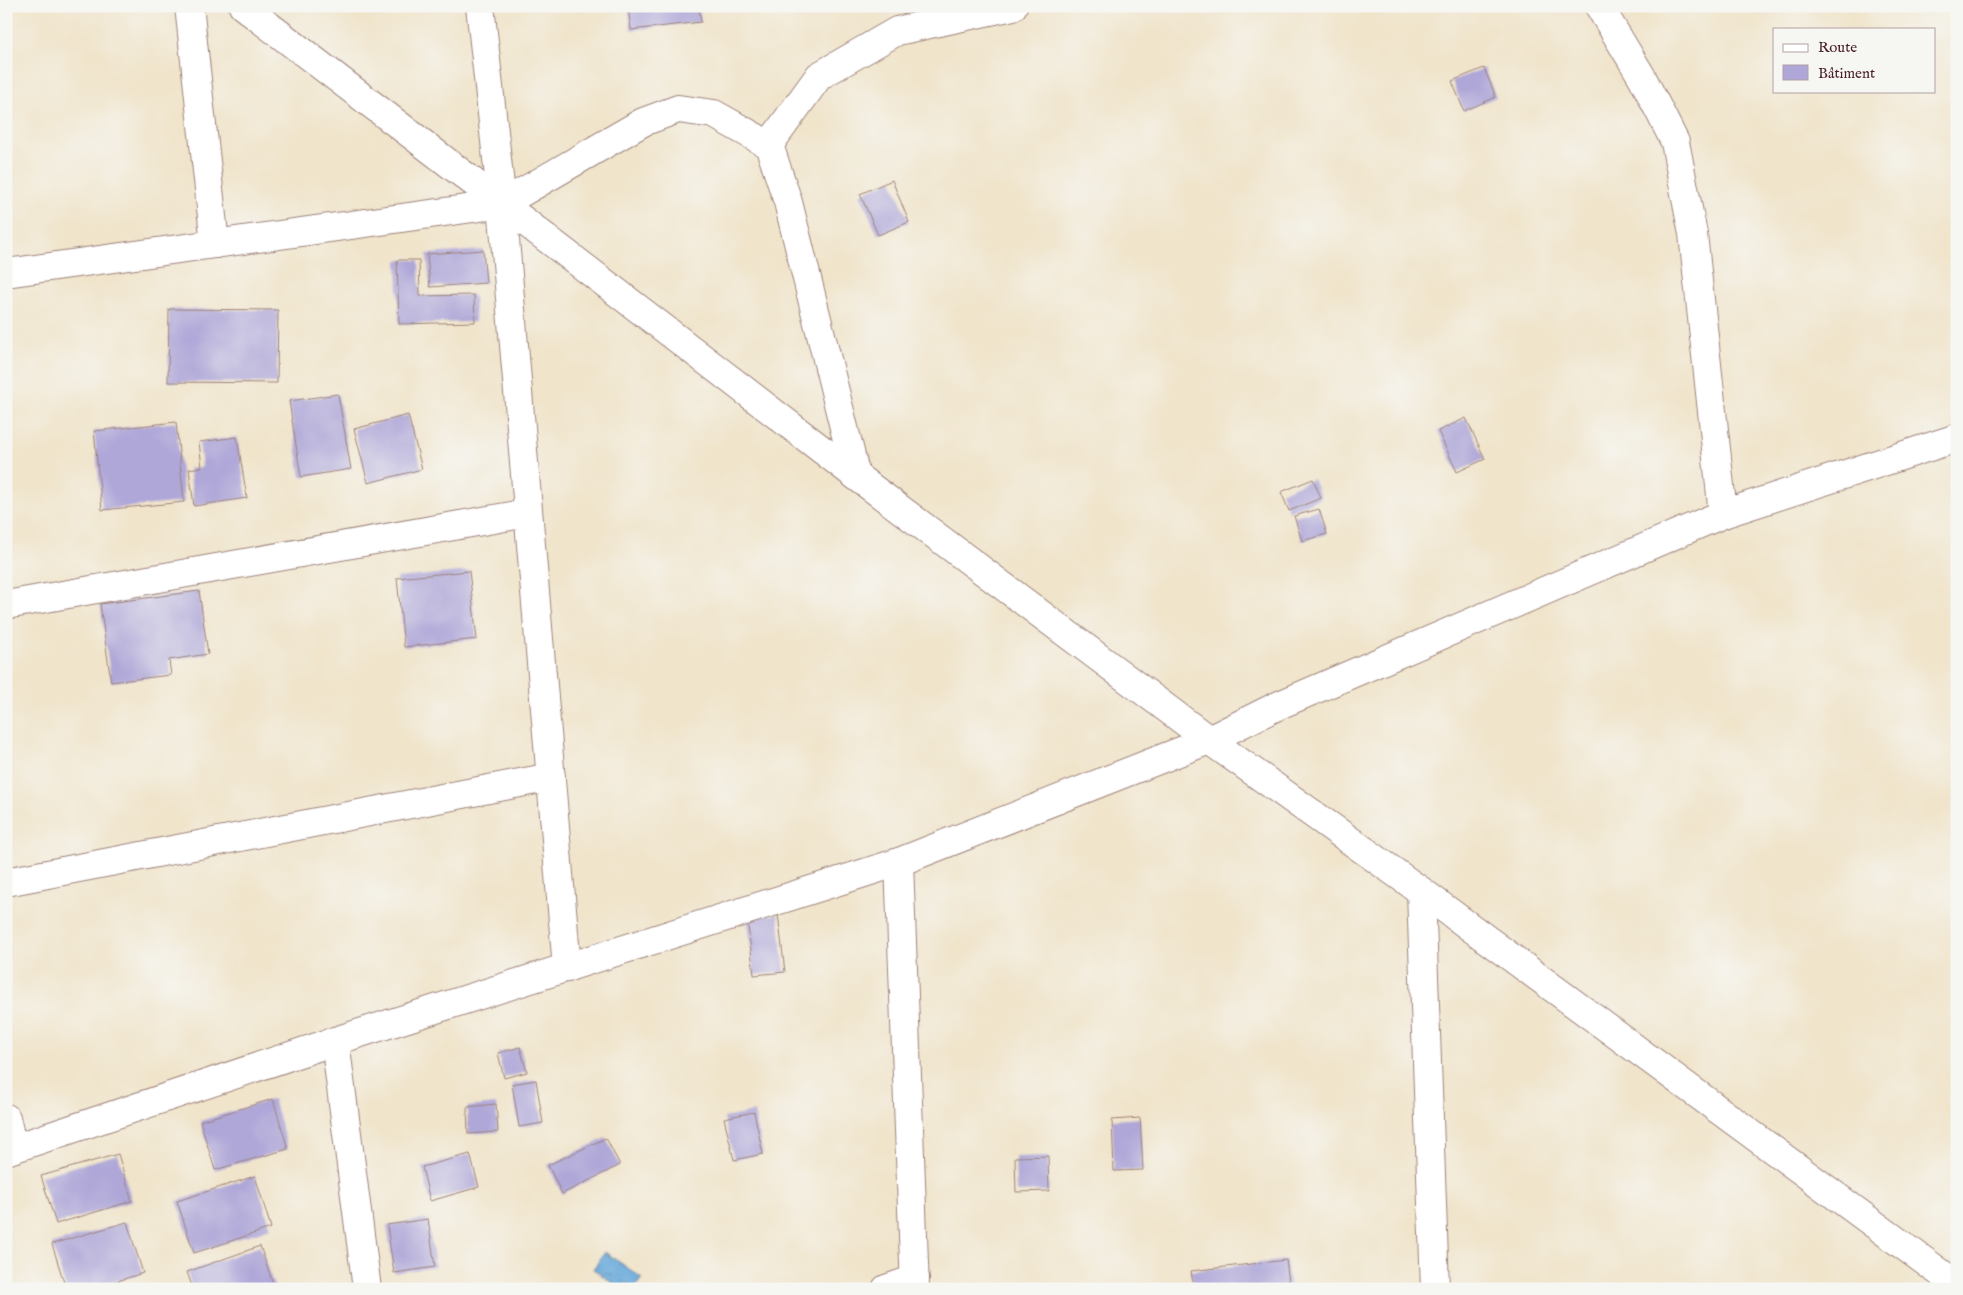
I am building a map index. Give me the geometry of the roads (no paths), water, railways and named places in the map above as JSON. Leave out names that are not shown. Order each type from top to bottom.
[{"type":"street","points":[[189,6],[215,244]]},
{"type":"street","points":[[244,6],[856,476],[1209,740],[1421,891],[1957,1285]]},
{"type":"street","points":[[480,6],[502,204],[567,968]]},
{"type":"street","points":[[770,145],[819,76],[897,31],[1013,6]]},
{"type":"street","points":[[1599,6],[1642,76],[1675,142],[1693,234],[1723,514]]},
{"type":"street","points":[[6,274],[502,204],[643,122],[678,109],[714,114],[770,145],[788,202],[856,476]]},
{"type":"street","points":[[6,1118],[9,1150],[335,1041],[899,862],[1209,740],[1278,706],[1723,514],[1957,438]]},
{"type":"street","points":[[6,606],[528,513]]},
{"type":"street","points":[[6,882],[550,777]]},
{"type":"street","points":[[886,1289],[915,1284],[899,862]]},
{"type":"street","points":[[1421,891],[1435,1289]]},
{"type":"street","points":[[335,1041],[366,1289]]},
{"type":"water","points":[[605,1252],[642,1278],[634,1289],[621,1289],[593,1269]]}]
